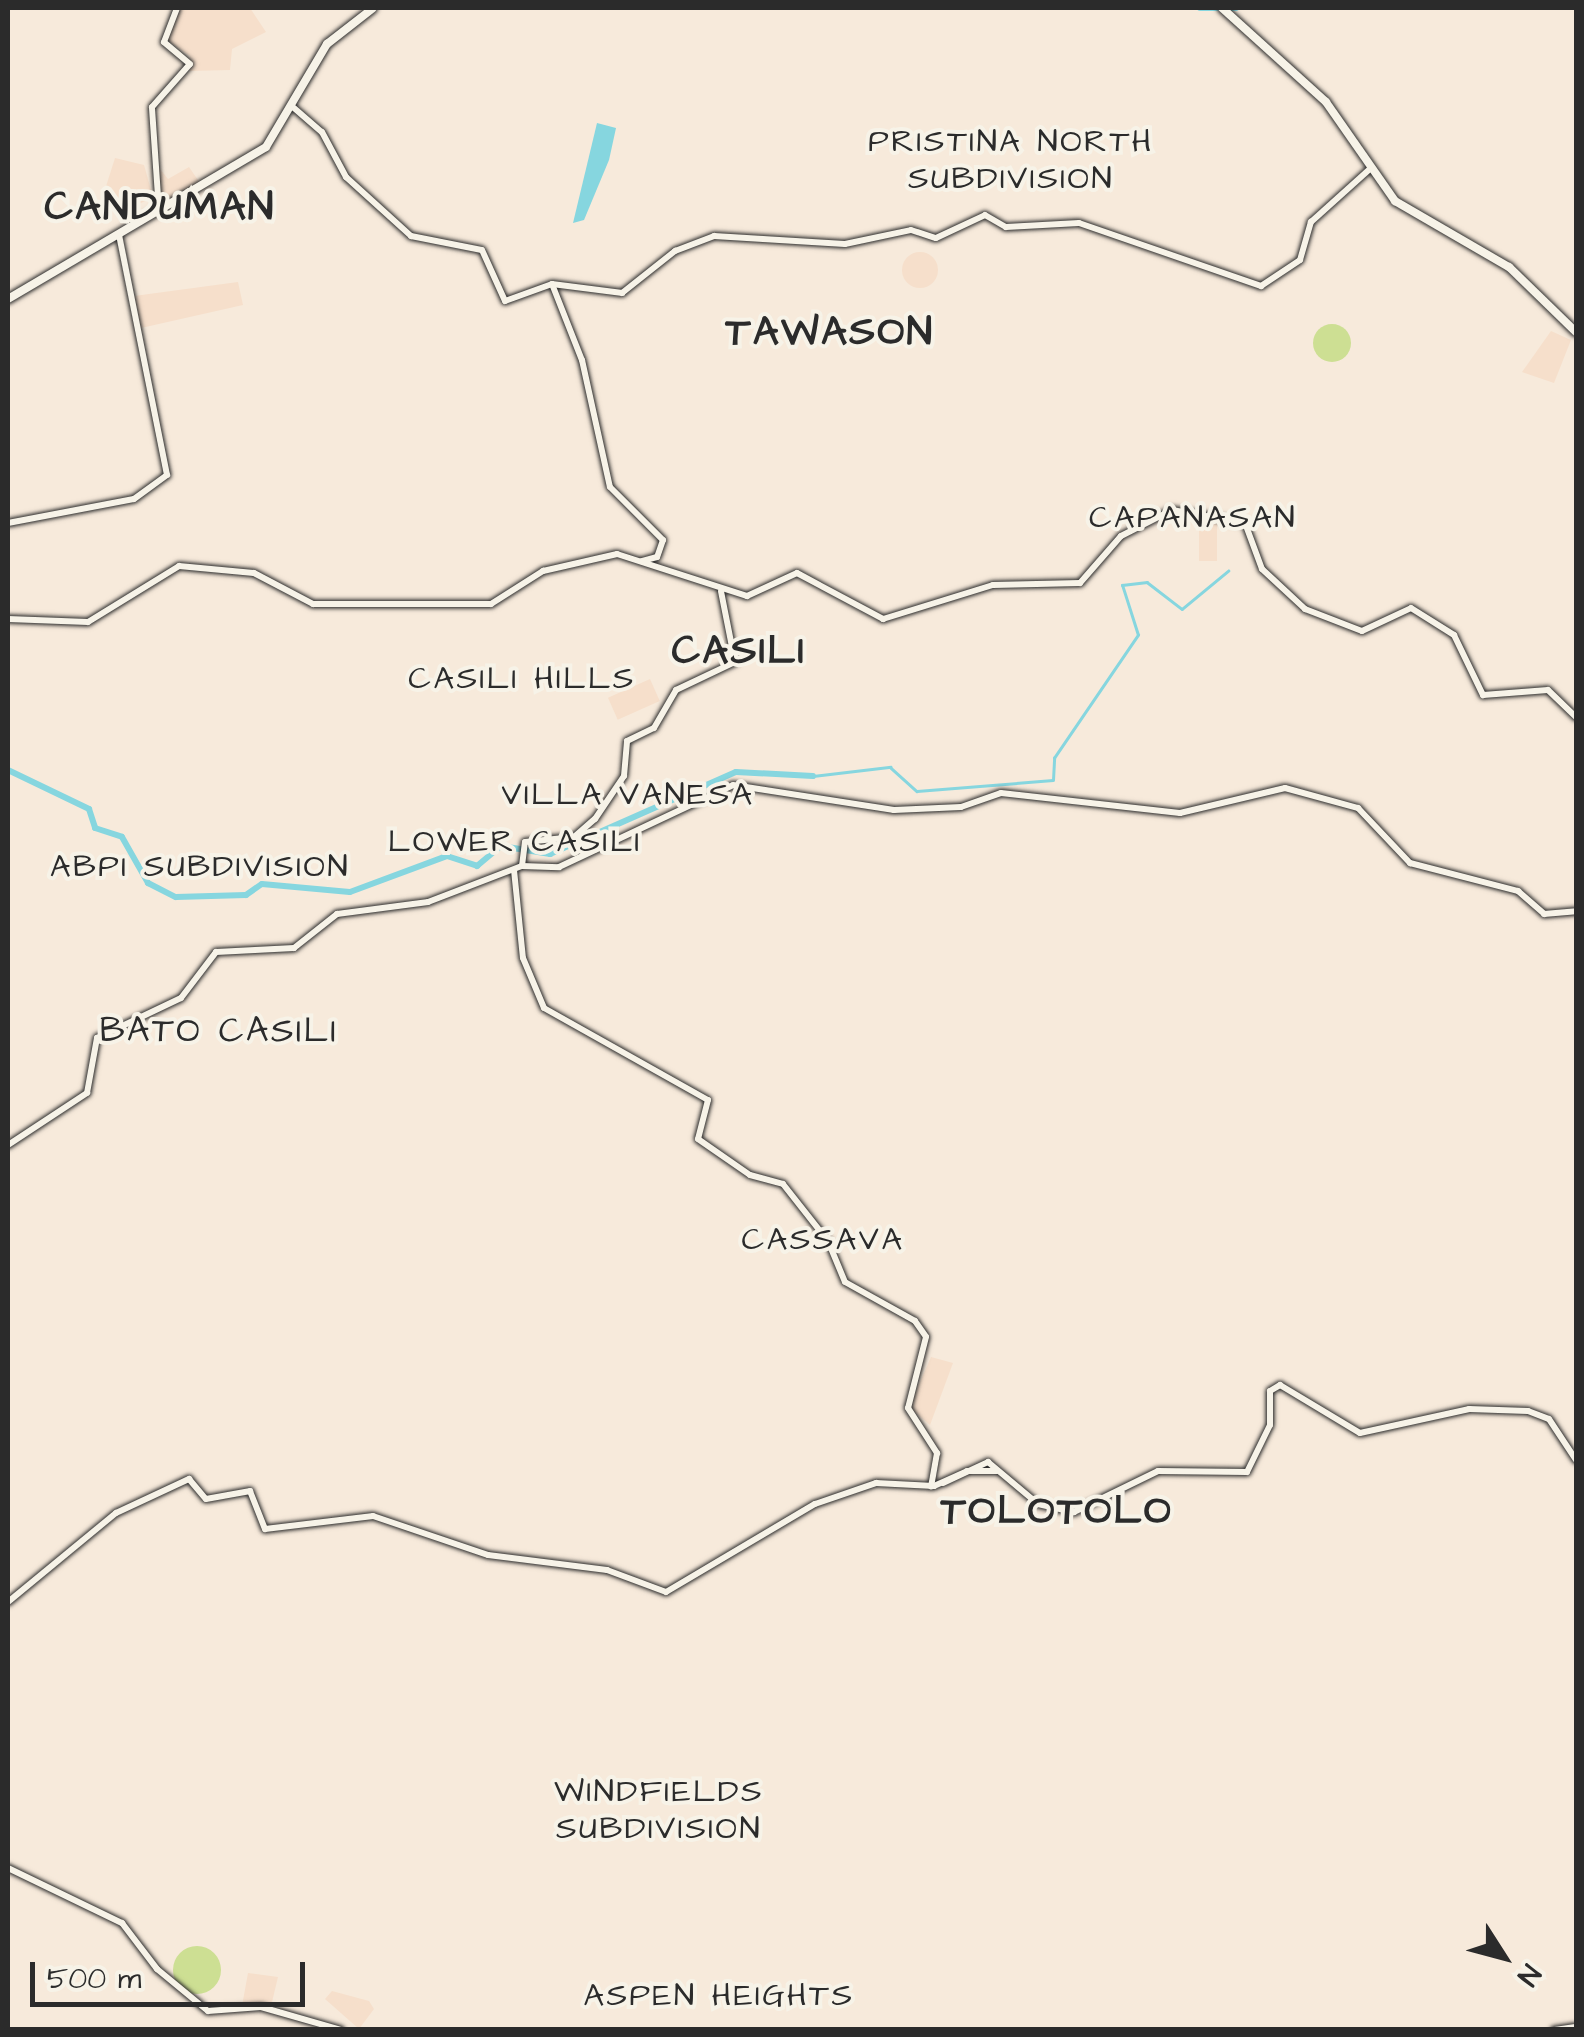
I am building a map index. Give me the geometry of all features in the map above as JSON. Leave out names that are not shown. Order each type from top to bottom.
[{"type":"main road","points":[[8,299],[260,152],[294,108],[327,44],[372,8]]},
{"type":"main road","points":[[1222,8],[1232,23],[1326,102],[1395,202],[1509,268],[1576,332]]},
{"type":"street","points":[[159,211],[152,107],[190,64],[164,42],[177,8]]},
{"type":"street","points":[[294,108],[322,132],[346,177],[411,236],[482,250],[502,300],[552,284],[622,293],[675,251],[714,236],[845,244],[912,230],[936,238],[988,216],[1006,227],[1078,224],[1262,286],[1300,260],[1311,222],[1371,168]]},
{"type":"street","points":[[8,522],[143,496],[167,476],[119,234]]},
{"type":"street","points":[[552,284],[582,360],[610,487],[663,540],[658,556],[642,562]]},
{"type":"street","points":[[8,620],[88,622],[179,566],[254,572],[313,604],[500,601],[572,561],[618,554],[721,590],[761,596],[797,573],[887,619],[992,584],[1080,583],[1121,536],[1172,510],[1233,518],[1251,529],[1262,569],[1296,604],[1362,631],[1415,609],[1459,642],[1482,695],[1548,690],[1576,717]]},
{"type":"street","points":[[721,590],[734,662],[676,690],[654,728],[628,741],[619,786],[586,827],[524,846],[518,868],[523,958],[544,1008],[708,1100],[698,1139],[750,1176],[783,1184],[852,1289],[915,1321],[926,1337],[908,1408],[936,1453],[931,1486]]},
{"type":"street","points":[[8,1145],[81,1100],[97,1038],[181,998],[208,956],[294,948],[337,914],[410,906],[518,868],[560,867],[733,785],[894,810],[960,807],[1000,793],[1104,798],[1172,813],[1276,788],[1358,808],[1410,863],[1518,890],[1544,914],[1576,911]]},
{"type":"street","points":[[8,1602],[128,1505],[189,1479],[206,1499],[250,1491],[265,1529],[373,1516],[488,1555],[606,1570],[666,1592],[815,1504],[893,1481],[943,1484],[971,1464],[997,1471],[1038,1504],[1074,1512],[1158,1471],[1247,1472],[1270,1424],[1270,1391],[1280,1385],[1360,1433],[1469,1409],[1528,1411],[1549,1419],[1576,1460]]},
{"type":"street","points":[[8,1868],[122,1923],[157,1969],[208,2011],[268,2008],[341,2030]]},
{"type":"street","points":[[1554,2030],[1576,2026]]},
{"type":"shaded area","points":[[180,8],[250,8],[266,32],[232,49],[230,70],[190,71],[190,56],[167,40]]},
{"type":"shaded area","points":[[115,158],[144,165],[153,197],[127,210],[101,202]]},
{"type":"shaded area","points":[[152,159],[168,179],[189,167],[200,183],[160,206]]},
{"type":"shaded area","points":[[920,252],[932,258],[938,270],[932,282],[920,288],[908,282],[902,270],[908,258]]},
{"type":"shaded area","points":[[238,282],[243,305],[141,328],[134,296]]},
{"type":"shaded area","points":[[1551,331],[1571,340],[1554,383],[1522,372]]},
{"type":"shaded area","points":[[1199,520],[1217,520],[1217,561],[1199,561]]},
{"type":"shaded area","points":[[650,679],[660,701],[618,720],[608,698]]},
{"type":"shaded area","points":[[931,1357],[953,1363],[930,1425],[909,1407]]},
{"type":"shaded area","points":[[248,1973],[278,1977],[272,2002],[242,2006]]},
{"type":"shaded area","points":[[332,1991],[369,2001],[374,2009],[359,2029],[325,1999]]},
{"type":"green space","points":[[1332,324],[1345,330],[1351,343],[1345,356],[1332,362],[1319,356],[1313,343],[1319,330]]},
{"type":"green space","points":[[197,1946],[214,1953],[221,1970],[214,1987],[197,1994],[180,1987],[173,1970],[180,1953]]},
{"type":"water","points":[[597,123],[616,128],[609,160],[584,220],[573,223]]},
{"type":"waterway","points":[[1200,8],[1236,8]]},
{"type":"waterway","points":[[813,776],[890,767],[917,791],[1053,780],[1054,758],[1138,635],[1122,585],[1147,582],[1182,609],[1228,571]]},
{"type":"waterway","points":[[8,770],[89,809],[95,828],[122,837],[148,883],[176,897],[246,895],[262,884],[350,892],[447,856],[477,866],[501,846],[550,854],[736,772],[813,776]]},
{"type":"district","name":"PRISTINA NORTH SUBDIVISION","points":[[1011,162]]},
{"type":"district","name":"CANDUMAN","points":[[160,208]]},
{"type":"district","name":"TAWASON","points":[[830,333]]},
{"type":"district","name":"CAPANASAN","points":[[1193,518]]},
{"type":"district","name":"CASILI","points":[[739,652]]},
{"type":"district","name":"CASILI HILLS","points":[[522,679]]},
{"type":"district","name":"VILLA VANESA","points":[[628,795]]},
{"type":"district","name":"LOWER CASILI","points":[[515,842]]},
{"type":"district","name":"ABPI SUBDIVISION","points":[[200,867]]},
{"type":"district","name":"BATO CASILI","points":[[219,1031]]},
{"type":"district","name":"CASSAVA","points":[[823,1240]]},
{"type":"district","name":"TOLOTOLO","points":[[1057,1512]]},
{"type":"district","name":"WINDFIELDS SUBDIVISION","points":[[659,1812]]},
{"type":"district","name":"ASPEN HEIGHTS","points":[[719,1996]]}]
